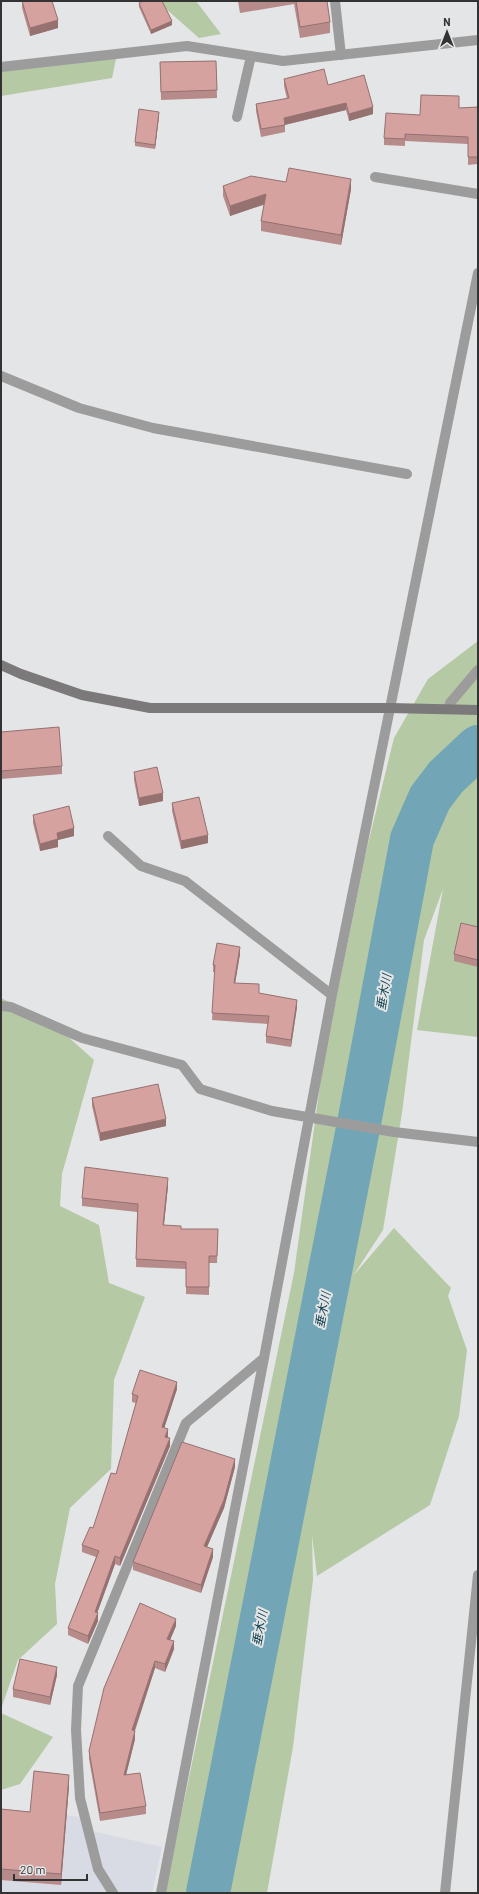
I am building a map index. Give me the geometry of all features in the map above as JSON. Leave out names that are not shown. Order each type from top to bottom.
[{"type":"street","points":[[335,1],[341,55]]},
{"type":"street","points":[[1,67],[187,46],[283,61],[478,40]]},
{"type":"street","points":[[237,116],[251,56]]},
{"type":"street","points":[[375,177],[478,194]]},
{"type":"street","points":[[161,1893],[332,995],[393,708],[478,273]]},
{"type":"street","points":[[1,376],[79,408],[153,428],[407,474]]},
{"type":"street","points":[[1,665],[21,674],[82,695],[150,708],[393,708],[478,710]]},
{"type":"street","points":[[450,703],[478,670]]},
{"type":"street","points":[[108,836],[141,866],[185,881],[332,995]]},
{"type":"street","points":[[1,1006],[11,1007],[82,1038],[182,1065],[200,1088],[272,1111],[309,1116],[394,1132],[477,1139]]},
{"type":"street","points":[[113,1893],[98,1869],[80,1798],[76,1730],[78,1686],[186,1423],[264,1358]]},
{"type":"street","points":[[445,1893],[478,1575]]},
{"type":"shaded area","points":[[1,1811],[85,1817],[88,1830],[162,1847],[152,1893],[1,1893]]},
{"type":"green space","points":[[157,1],[196,1],[221,34],[199,38]]},
{"type":"green space","points":[[117,54],[112,78],[1,96],[1,67]]},
{"type":"green space","points":[[478,641],[478,1037],[417,1030],[443,889],[424,940],[402,1113],[383,1230],[353,1276],[394,1228],[451,1288],[448,1296],[467,1350],[459,1416],[430,1505],[317,1576],[312,1535],[313,1580],[293,1747],[267,1893],[165,1893],[294,1273],[323,1064],[366,852],[394,738],[428,679]]},
{"type":"green space","points":[[1,998],[55,1025],[94,1060],[62,1174],[60,1206],[99,1225],[109,1283],[145,1297],[114,1380],[111,1469],[70,1508],[55,1584],[57,1624],[18,1660],[1,1709]]},
{"type":"green space","points":[[1,1713],[53,1737],[20,1784],[1,1790]]},
{"type":"building","points":[[22,1],[52,1],[58,20],[30,28]]},
{"type":"building","points":[[143,1],[162,1],[172,21],[151,30],[139,3]]},
{"type":"building","points":[[296,1],[327,1],[330,22],[300,27]]},
{"type":"building","points":[[216,61],[217,90],[161,92],[160,62]]},
{"type":"building","points":[[324,69],[328,85],[364,75],[373,107],[349,114],[346,103],[284,118],[285,125],[261,129],[256,104],[289,98],[284,79]]},
{"type":"building","points":[[421,95],[459,96],[459,108],[478,107],[478,157],[468,157],[468,137],[405,134],[405,139],[384,138],[386,113],[420,115]]},
{"type":"building","points":[[139,109],[159,112],[155,145],[135,142]]},
{"type":"building","points":[[289,168],[351,179],[341,235],[261,221],[266,194],[230,206],[223,186],[251,176],[286,182]]},
{"type":"building","points":[[59,727],[62,766],[1,771],[1,732]]},
{"type":"building","points":[[157,767],[163,793],[139,798],[134,772]]},
{"type":"building","points":[[199,797],[208,835],[181,841],[172,803]]},
{"type":"building","points":[[69,806],[74,828],[57,833],[58,839],[40,844],[33,815]]},
{"type":"building","points":[[461,923],[478,927],[478,960],[454,954]]},
{"type":"building","points":[[217,943],[240,947],[234,983],[259,984],[259,993],[297,1000],[291,1040],[266,1036],[269,1016],[212,1013],[215,965],[213,965]]},
{"type":"building","points":[[158,1084],[166,1119],[100,1133],[92,1098]]},
{"type":"building","points":[[85,1167],[168,1178],[163,1225],[181,1226],[181,1229],[218,1229],[217,1256],[209,1256],[209,1287],[186,1287],[186,1262],[136,1259],[138,1204],[82,1198]]},
{"type":"building","points":[[140,1370],[177,1382],[162,1427],[168,1429],[165,1437],[170,1438],[120,1558],[115,1556],[95,1612],[98,1613],[88,1636],[68,1628],[99,1551],[82,1545],[90,1527],[93,1528],[111,1473],[116,1474],[138,1396],[132,1394]]},
{"type":"building","points":[[182,1442],[235,1459],[224,1500],[204,1546],[213,1549],[201,1585],[133,1562]]},
{"type":"building","points":[[140,1603],[176,1619],[167,1639],[174,1641],[165,1664],[155,1661],[132,1730],[135,1731],[124,1775],[140,1773],[146,1806],[100,1813],[89,1751],[104,1688]]},
{"type":"building","points":[[20,1659],[57,1667],[50,1697],[13,1689]]},
{"type":"building","points":[[34,1771],[69,1775],[61,1874],[1,1869],[1,1809],[30,1812]]},
{"type":"waterway","name":"垂木川","points":[[208,1893],[360,1118],[412,839],[430,798],[446,777],[478,747]]}]
